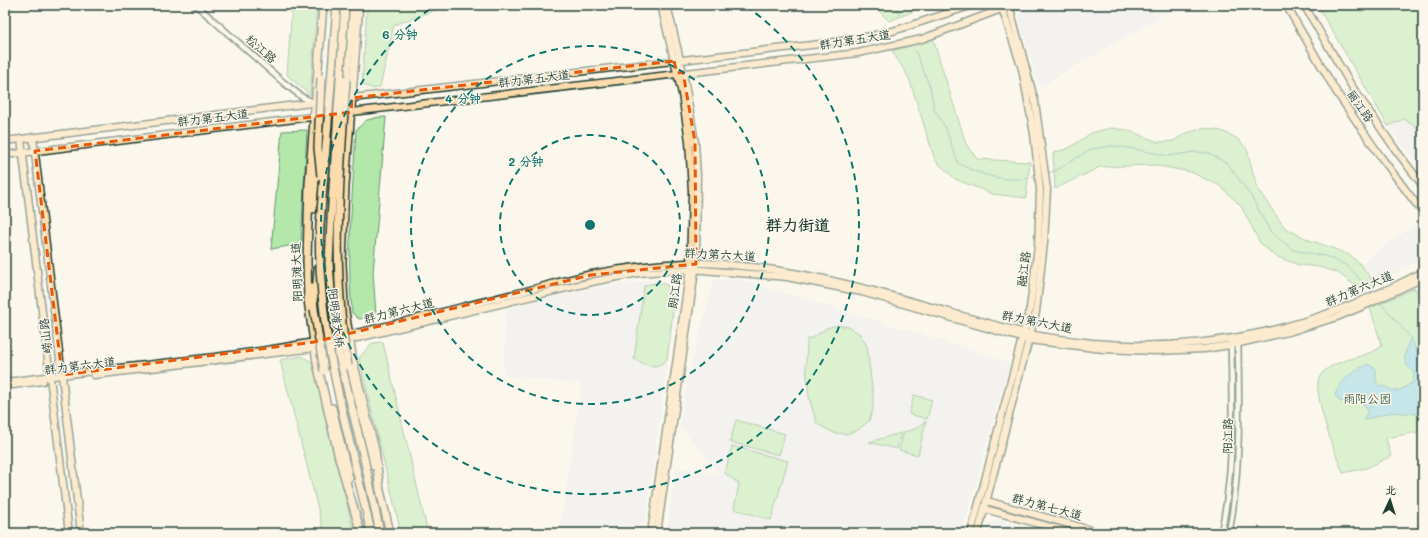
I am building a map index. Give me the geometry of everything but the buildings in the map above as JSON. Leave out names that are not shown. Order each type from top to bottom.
[{"type":"highway","name":"阳明滩大道","points":[[323,5],[309,184],[306,261],[308,300],[314,345],[339,458],[360,530]]},
{"type":"highway","points":[[328,5],[321,78],[318,148],[313,204],[311,252],[314,309],[322,359],[360,530]]},
{"type":"highway","name":"阳明滩大桥","points":[[336,5],[322,190],[319,261],[324,324],[330,360],[371,533]]},
{"type":"highway","name":"阳明滩大桥","points":[[345,5],[332,189],[329,263],[332,307],[339,355],[364,458],[380,533]]},
{"type":"highway","points":[[340,310],[338,261],[339,186],[353,5]]},
{"type":"highway","points":[[359,5],[352,112],[345,186],[342,263],[344,305],[349,338],[353,361],[375,450],[380,490]]},
{"type":"highway","points":[[318,148],[322,190]]},
{"type":"highway","points":[[332,189],[341,159]]},
{"type":"highway","points":[[314,309],[319,261]]},
{"type":"highway","points":[[329,263],[340,310],[348,366],[390,533]]},
{"type":"main road","name":"朗江路","points":[[657,533],[693,266],[697,192],[696,158],[691,117],[661,5]]},
{"type":"main road","name":"朗江路","points":[[667,5],[677,61]]},
{"type":"main road","name":"群力第五大道","points":[[5,141],[352,98],[830,43],[893,31],[973,5]]},
{"type":"main road","name":"丽江路","points":[[1286,5],[1337,93],[1423,213]]},
{"type":"main road","name":"丽江路","points":[[1304,5],[1351,85],[1394,149],[1423,186]]},
{"type":"main road","name":"群力第五大道","points":[[5,155],[352,112],[858,53],[922,39],[1002,7],[1010,6]]},
{"type":"main road","name":"融江路","points":[[971,533],[1027,336],[1036,312],[1042,270],[1043,189],[1035,102],[1010,6]]},
{"type":"main road","name":"融江路","points":[[1002,7],[1022,69],[1042,172]]},
{"type":"main road","name":"崂山路","points":[[33,137],[81,533]]},
{"type":"main road","name":"崂山路","points":[[22,139],[69,533]]},
{"type":"main road","name":"朗江路","points":[[651,533],[693,266]]},
{"type":"main road","name":"群力第六大道","points":[[5,382],[62,377],[314,345],[596,281],[693,266],[787,277],[855,291],[1027,336],[1076,346],[1128,350],[1182,350],[1238,341],[1307,327],[1338,317],[1382,295],[1423,278]]},
{"type":"main road","name":"群力第六大道","points":[[1382,295],[1423,272]]},
{"type":"main road","name":"融江路","points":[[978,533],[1027,336]]},
{"type":"main road","name":"群力第六大道","points":[[5,386],[51,378]]},
{"type":"main road","name":"群力第七大道","points":[[987,501],[1101,533]]},
{"type":"main road","name":"群力第七大道","points":[[985,509],[1072,533]]},
{"type":"street","name":"松江路","points":[[196,5],[283,82],[302,97],[315,103]]},
{"type":"street","name":"阳江路","points":[[1229,533],[1237,468],[1238,341]]},
{"type":"street","name":"阳江路","points":[[1221,533],[1231,459],[1231,342]]},
{"type":"highlighted area","points":[[674,61],[677,73],[683,72],[695,142],[696,264],[591,275],[314,342],[62,375],[35,151],[351,112],[352,98]]},
{"type":"shaded area","points":[[1027,5],[1180,5],[1040,87],[1019,22],[1020,10]]},
{"type":"shaded area","points":[[1404,119],[1423,132],[1423,173],[1388,126]]},
{"type":"shaded area","points":[[1416,224],[1423,234],[1423,259],[1375,284],[1361,265],[1374,253]]},
{"type":"shaded area","points":[[664,279],[678,292],[645,522],[634,528],[560,531],[581,384],[503,376],[506,308],[595,287]]},
{"type":"shaded area","points":[[714,279],[743,280],[951,343],[1009,363],[962,533],[672,533],[668,524],[676,467],[720,474],[680,426],[689,372]]},
{"type":"shaded area","points":[[997,520],[1045,533],[986,533],[988,524]]},
{"type":"green space","points":[[292,5],[317,5],[310,95],[287,75]]},
{"type":"green space","points":[[367,5],[450,5],[394,25],[380,87],[373,89],[362,84]]},
{"type":"green space","points":[[873,5],[911,5],[914,11],[889,21]]},
{"type":"green space","points":[[1317,5],[1423,5],[1423,132],[1404,119],[1388,126]]},
{"type":"green space","points":[[933,39],[966,144],[977,159],[1030,162],[1026,198],[992,194],[955,179],[935,160],[909,78],[892,51]]},
{"type":"green space","points":[[386,117],[373,273],[376,315],[359,319],[352,313],[350,290],[350,244],[356,130],[367,120]]},
{"type":"green space","points":[[1111,128],[1127,130],[1158,142],[1173,141],[1187,133],[1203,128],[1222,131],[1238,139],[1247,149],[1257,188],[1285,228],[1309,240],[1351,256],[1361,265],[1375,284],[1357,292],[1353,284],[1338,273],[1319,267],[1299,265],[1275,256],[1260,243],[1241,206],[1220,186],[1191,172],[1153,165],[1100,167],[1055,189],[1053,153],[1069,148],[1091,133]]},
{"type":"green space","points":[[307,130],[301,244],[271,249],[282,131]]},
{"type":"green space","points":[[658,283],[667,285],[675,295],[667,359],[659,365],[651,366],[634,359],[644,286]]},
{"type":"green space","name":"雨阳公园","points":[[1415,288],[1423,307],[1423,431],[1386,438],[1391,456],[1367,468],[1343,473],[1330,440],[1322,411],[1318,386],[1319,378],[1325,370],[1333,365],[1370,353],[1382,346],[1370,308]]},
{"type":"green space","points":[[837,325],[849,327],[860,334],[867,346],[873,396],[873,409],[869,421],[858,430],[846,434],[834,433],[817,424],[809,397],[806,367],[807,339],[812,338],[827,328]]},
{"type":"green space","points":[[383,342],[428,533],[401,533],[359,358],[372,343]]},
{"type":"green space","points":[[302,356],[313,363],[354,533],[324,533],[280,360]]},
{"type":"green space","points":[[914,395],[932,400],[927,419],[909,414]]},
{"type":"green space","points":[[736,420],[785,434],[779,455],[730,442]]},
{"type":"green space","points":[[926,421],[918,455],[899,450],[904,432],[915,429]]},
{"type":"green space","points":[[901,433],[897,449],[869,442]]},
{"type":"green space","points":[[732,446],[788,461],[771,520],[734,509],[739,484],[725,473]]},
{"type":"water","points":[[1411,337],[1422,366],[1420,386],[1423,388],[1423,410],[1416,414],[1392,412],[1364,420],[1368,410],[1361,401],[1353,398],[1341,402],[1335,395],[1344,380],[1367,364],[1376,369],[1376,382],[1380,386],[1398,391],[1413,382],[1414,372],[1405,361],[1407,347]]},
{"type":"waterway","points":[[895,5],[900,15]]},
{"type":"waterway","points":[[915,50],[930,87],[934,109],[945,127],[958,163],[976,172],[1006,179],[1036,176]]},
{"type":"waterway","points":[[1047,173],[1057,170],[1091,149],[1113,146],[1168,156],[1195,152],[1208,153],[1228,164],[1251,196],[1270,231],[1293,250],[1325,256],[1348,266],[1373,294]]},
{"type":"waterway","points":[[1379,301],[1411,338]]},
{"type":"district","name":"群力街道","points":[[798,225]]}]
